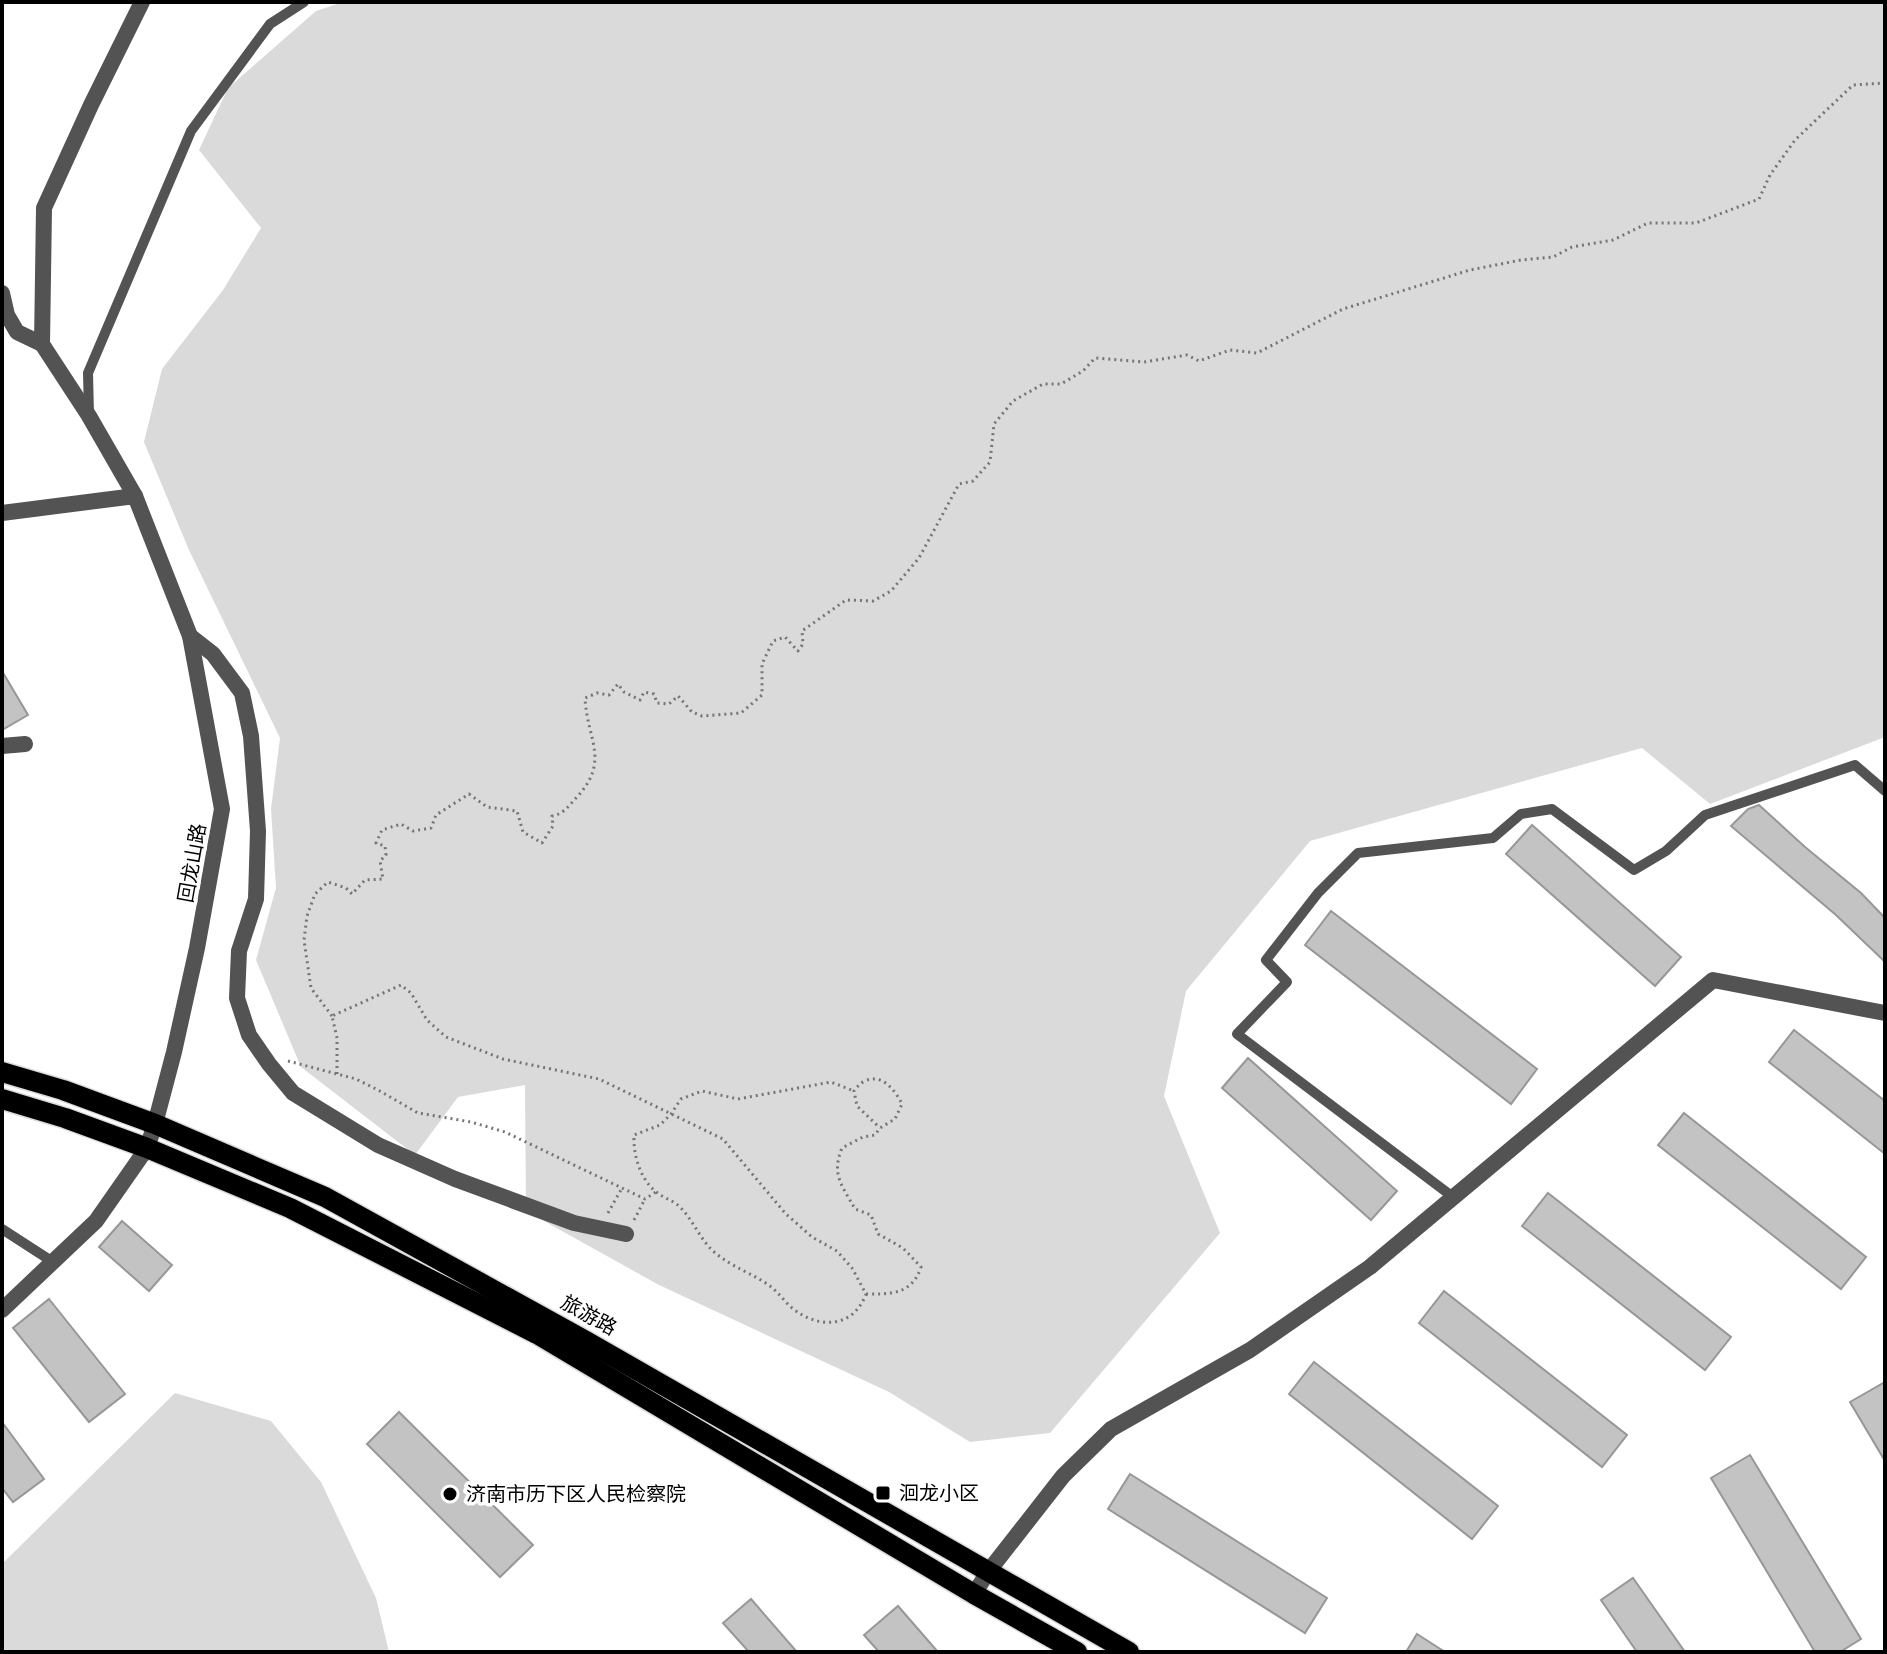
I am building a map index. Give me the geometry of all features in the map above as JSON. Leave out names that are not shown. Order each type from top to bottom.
[{"type":"main road","name":"旅游路","points":[[2,1072],[63,1090],[155,1124],[325,1197],[586,1341],[1129,1652]]},
{"type":"main road","points":[[2,1099],[147,1148],[290,1208],[537,1334],[1077,1652]]},
{"type":"street","points":[[2,293],[7,315],[17,332],[42,344],[44,208],[142,2]]},
{"type":"street","name":"回龙山路","points":[[2,1310],[96,1221],[147,1148],[197,948],[222,809],[190,636],[135,496],[89,416],[42,344]]},
{"type":"street","points":[[2,513],[135,496]]},
{"type":"street","points":[[190,636],[213,654],[242,693],[251,736],[258,831],[256,899],[239,951],[237,998],[249,1035],[269,1064],[293,1093],[378,1145],[455,1179],[574,1223],[626,1234]]},
{"type":"street","points":[[2,746],[25,744]]},
{"type":"street","points":[[974,1594],[1063,1476],[1111,1429],[1250,1350],[1370,1267],[1713,980],[1885,1013]]},
{"type":"lane","points":[[89,416],[88,373],[191,131],[270,24],[304,2]]},
{"type":"lane","points":[[1453,1197],[1237,1034],[1287,982],[1266,960],[1318,893],[1358,853],[1493,838],[1521,814],[1552,809],[1634,870],[1666,851],[1705,815],[1855,765],[1885,791]]},
{"type":"lane","points":[[2,1229],[53,1262]]},
{"type":"path","points":[[337,1074],[337,1038],[332,1016],[311,988],[304,940],[307,916],[315,894],[328,882],[346,888],[352,894],[365,880],[383,879],[380,861],[386,855],[385,846],[376,843],[382,830],[401,824],[413,831],[431,828],[436,815],[469,794],[487,807],[517,811],[523,832],[542,843],[553,826],[552,816],[562,814],[584,790],[595,769],[594,739],[586,714],[585,698],[597,693],[609,695],[618,684],[624,692],[640,700],[644,692],[654,694],[657,703],[669,704],[678,696],[692,712],[702,716],[741,713],[762,695],[762,664],[773,641],[785,637],[798,651],[803,644],[802,631],[846,600],[873,601],[891,591],[919,558],[959,484],[973,481],[990,462],[994,424],[1013,401],[1043,384],[1061,384],[1083,371],[1095,358],[1144,362],[1187,355],[1199,361],[1230,350],[1257,353],[1343,309],[1470,270],[1553,257],[1572,247],[1613,240],[1648,223],[1696,223],[1759,199],[1770,175],[1795,140],[1853,85],[1885,83]]},
{"type":"path","points":[[332,1016],[401,985],[411,993],[427,1020],[446,1037],[503,1059],[599,1079],[671,1114],[723,1139],[785,1213],[812,1237],[837,1251],[852,1268],[866,1294],[862,1305],[850,1317],[834,1323],[813,1321],[793,1309],[770,1286],[736,1269],[711,1249],[679,1206],[656,1192],[641,1172],[633,1151],[634,1135],[660,1125],[671,1114],[681,1099],[702,1091],[738,1099],[831,1082],[854,1091]]},
{"type":"path","points":[[269,1064],[285,1060],[356,1079],[418,1113],[471,1122],[505,1132],[645,1199]]},
{"type":"path","points":[[854,1091],[866,1080],[879,1080],[894,1087],[902,1104],[895,1119],[875,1135],[863,1137],[842,1148],[836,1163],[839,1180],[855,1209],[871,1215],[878,1234],[903,1248],[921,1267],[917,1279],[896,1294],[866,1294]]},
{"type":"path","points":[[854,1091],[857,1106],[880,1128]]},
{"type":"path","points":[[600,1228],[622,1188]]},
{"type":"path","points":[[626,1234],[645,1199],[656,1192]]},
{"type":"shaded area","points":[[343,2],[1885,2],[1885,737],[1710,804],[1642,748],[1310,841],[1186,991],[1164,1096],[1220,1233],[1050,1433],[970,1442],[889,1392],[659,1285],[526,1211],[525,1085],[458,1097],[415,1155],[301,1067],[256,960],[276,888],[271,809],[280,738],[189,550],[144,442],[162,369],[223,290],[261,228],[199,150],[228,88],[316,11]]},
{"type":"shaded area","points":[[175,1393],[271,1421],[321,1482],[376,1598],[389,1652],[2,1652],[2,1564]]},
{"type":"building","points":[[2,671],[28,715],[2,730]]},
{"type":"building","points":[[1759,805],[1861,893],[1885,918],[1885,962],[1836,915],[1731,826],[1748,809]]},
{"type":"building","points":[[1532,825],[1681,957],[1655,986],[1506,854]]},
{"type":"building","points":[[1331,911],[1537,1069],[1511,1104],[1305,945]]},
{"type":"building","points":[[1794,1030],[1885,1101],[1885,1154],[1769,1062]]},
{"type":"building","points":[[1248,1058],[1397,1191],[1371,1220],[1222,1088]]},
{"type":"building","points":[[1684,1113],[1866,1257],[1841,1289],[1658,1145]]},
{"type":"building","points":[[1548,1193],[1731,1337],[1705,1370],[1522,1226]]},
{"type":"building","points":[[122,1221],[172,1265],[149,1291],[99,1247]]},
{"type":"building","points":[[1444,1291],[1627,1435],[1602,1467],[1419,1323]]},
{"type":"building","points":[[49,1299],[125,1394],[89,1422],[13,1328]]},
{"type":"building","points":[[1314,1362],[1498,1506],[1472,1539],[1289,1394]]},
{"type":"building","points":[[1885,1382],[1885,1461],[1850,1402]]},
{"type":"building","name":"济南市历下区人民检察院","points":[[399,1412],[533,1545],[500,1577],[367,1444]]},
{"type":"building","points":[[2,1422],[44,1479],[13,1502],[2,1488]]},
{"type":"building","points":[[1750,1455],[1861,1639],[1840,1652],[1815,1652],[1711,1478]]},
{"type":"building","points":[[1130,1474],[1327,1598],[1305,1633],[1108,1509]]},
{"type":"building","points":[[1633,1578],[1685,1652],[1637,1652],[1601,1600]]},
{"type":"building","points":[[751,1599],[797,1652],[749,1652],[723,1623]]},
{"type":"building","points":[[898,1606],[938,1652],[879,1652],[864,1635]]},
{"type":"building","points":[[1417,1634],[1445,1652],[1406,1652]]},
{"type":"place","name":"洄龙小区","points":[[883,1493]]},
{"type":"place","name":"济南市历下区人民检察院","points":[[450,1494]]}]
